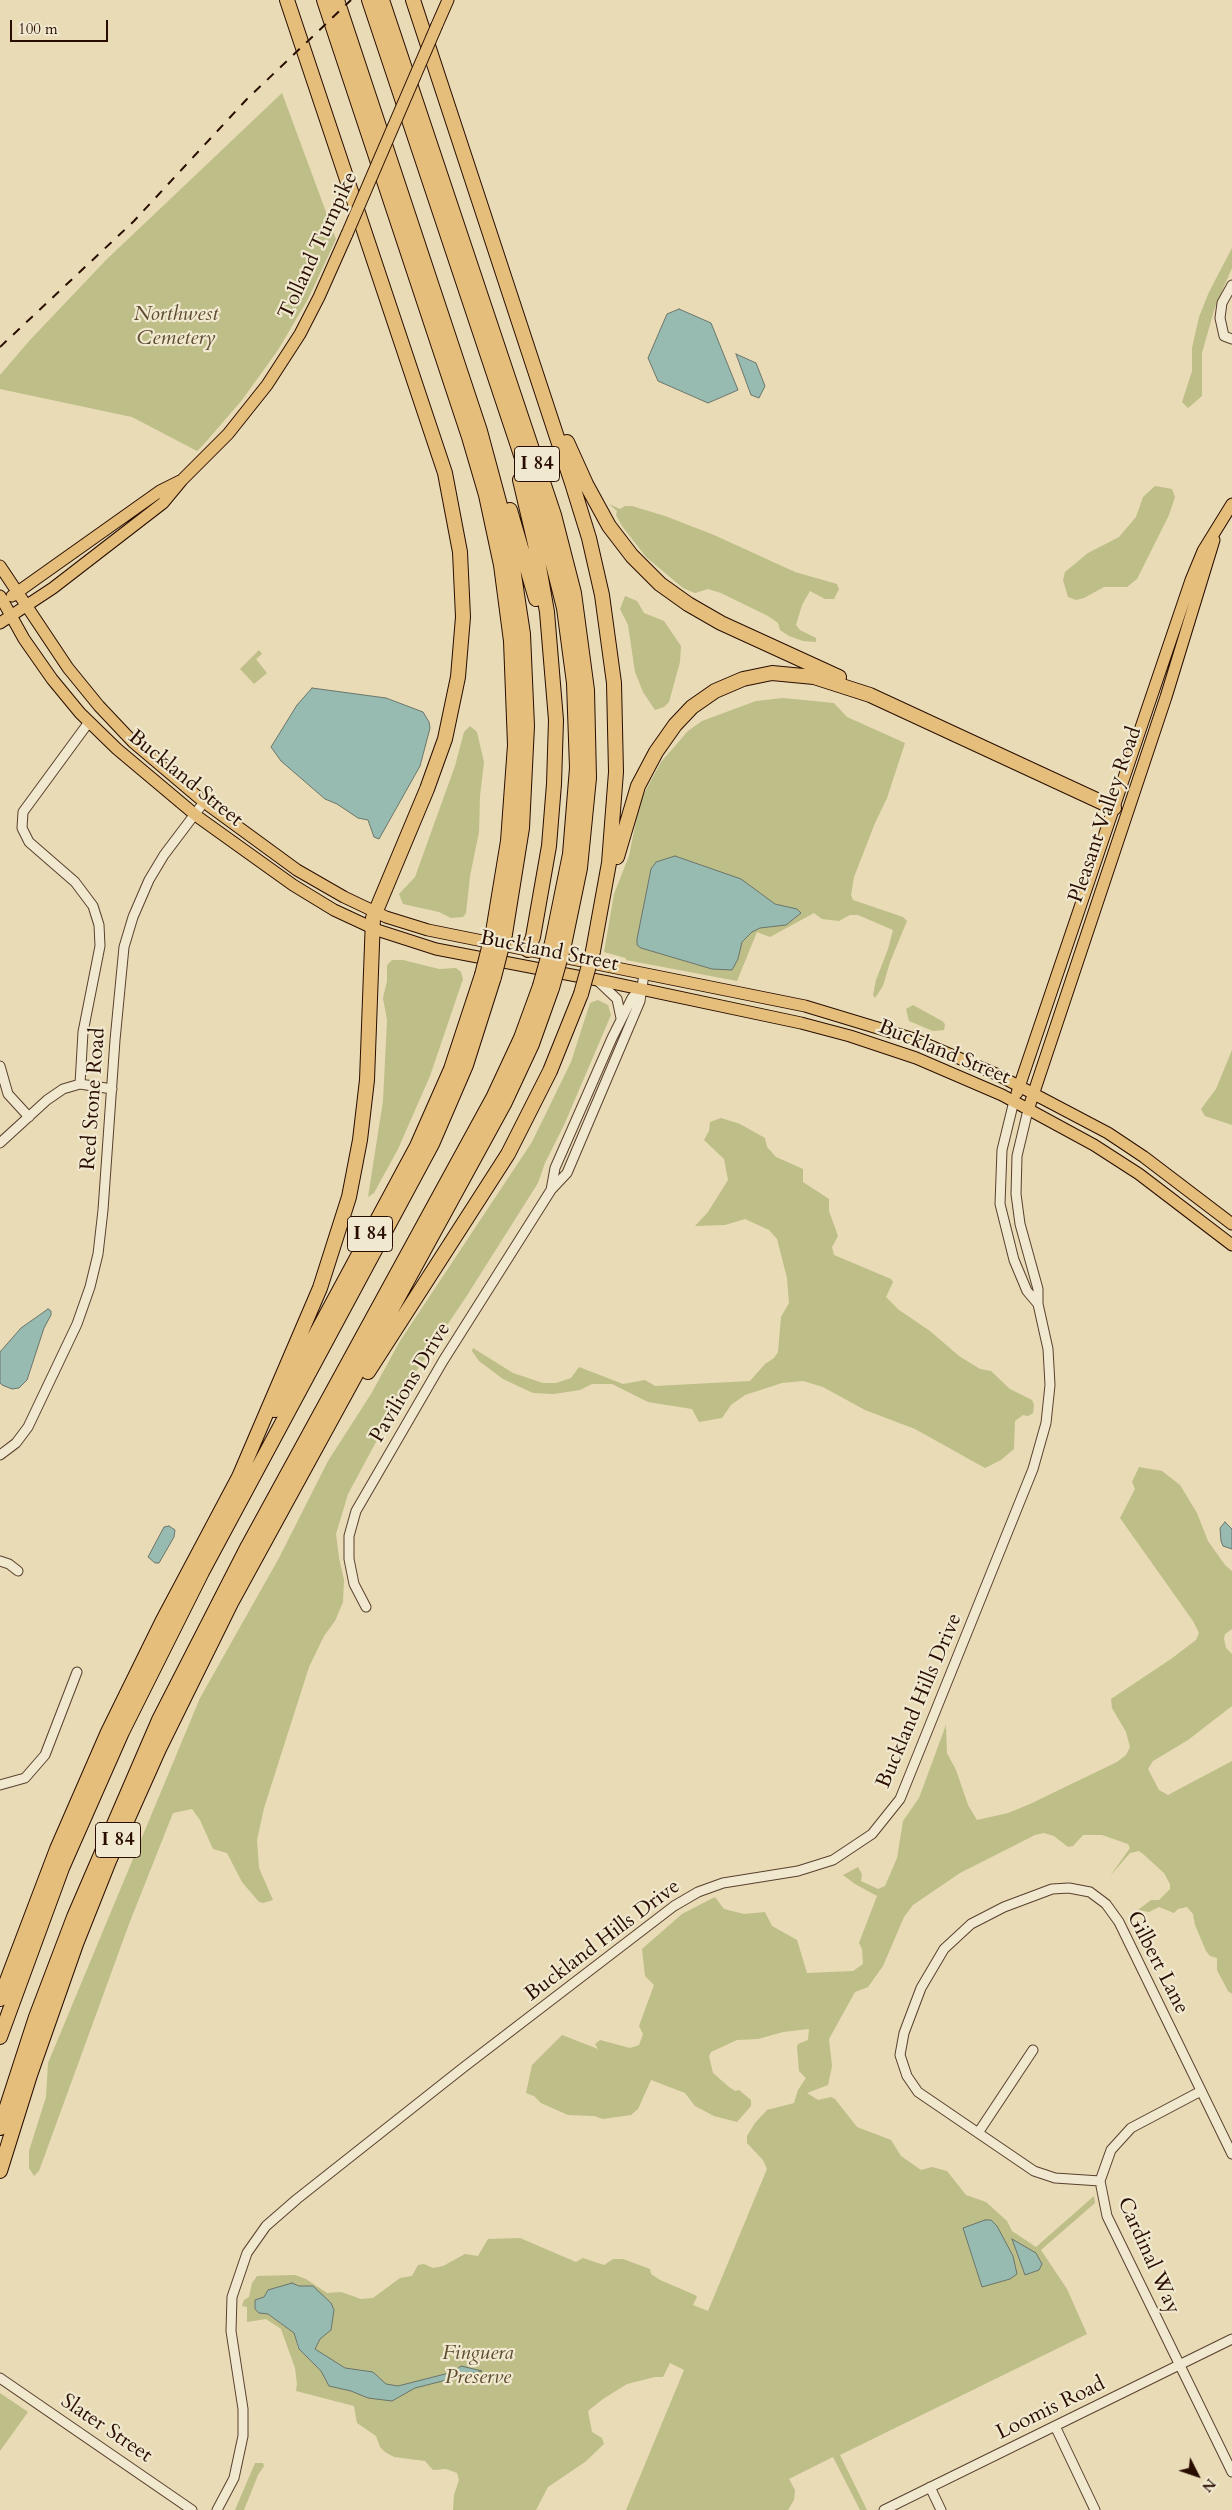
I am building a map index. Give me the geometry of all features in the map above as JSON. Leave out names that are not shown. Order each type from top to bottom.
[{"type":"highway","points":[[236,1484],[262,1418],[320,1288],[349,1197],[366,1097],[371,927],[374,912],[427,789],[450,720],[461,648],[462,571],[453,506],[442,463],[287,0]]},
{"type":"highway","name":"I 84","points":[[0,1999],[57,1849],[108,1732],[162,1622],[417,1146],[451,1069],[488,976],[499,933],[508,841],[514,745],[511,641],[501,564],[488,504],[472,445],[324,0]]},
{"type":"highway","points":[[337,0],[480,431],[508,535],[519,607],[526,681],[527,749],[523,815],[516,876],[499,933]]},
{"type":"highway","points":[[369,0],[551,549],[566,617],[574,683],[577,755],[573,825],[558,944]]},
{"type":"highway","name":"I 84","points":[[0,2171],[52,2010],[84,1923],[126,1822],[207,1649],[504,1104],[528,1053],[580,868],[589,778],[587,690],[576,601],[557,526],[382,0]]},
{"type":"highway","points":[[314,1451],[339,1421],[382,1348],[504,1161],[550,1072],[581,994],[593,951],[612,840],[616,772],[616,714],[611,648],[602,595],[589,538],[528,347],[412,0]]},
{"type":"highway","points":[[528,347],[590,494],[614,534],[646,570],[673,594],[711,618],[1120,811]]},
{"type":"highway","points":[[496,381],[499,402],[521,482],[541,571],[550,632],[555,696],[555,765],[551,824],[534,935],[528,950]]},
{"type":"highway","points":[[480,431],[491,454],[530,573],[538,608],[544,660],[548,728],[546,799],[542,842],[526,936],[528,950]]},
{"type":"highway","points":[[601,912],[608,894],[628,816],[643,775],[669,733],[698,702],[738,680],[781,673],[814,677],[870,694]]},
{"type":"highway","points":[[0,2036],[59,1876],[126,1724],[197,1581],[432,1144],[468,1058],[488,976]]},
{"type":"highway","points":[[0,2128],[34,2025],[74,1917],[115,1816],[159,1720],[244,1554],[494,1096],[546,987]]},
{"type":"main road","name":"Tolland Turnpike","points":[[0,623],[96,556],[156,509],[238,422],[274,374],[313,310],[448,0]]},
{"type":"main road","name":"Tolland Turnpike","points":[[1,600],[16,593],[160,491],[182,480]]},
{"type":"main road","name":"Pleasant Valley Road","points":[[1028,1110],[1078,960],[1158,677],[1191,580],[1203,551],[1232,504]]},
{"type":"main road","name":"Pleasant Valley Road","points":[[1014,1101],[1066,949],[1171,681],[1216,531]]},
{"type":"main road","name":"Buckland Street","points":[[0,566],[25,607],[68,668],[109,718],[154,762],[204,802],[309,877],[374,912],[428,930],[805,1006],[885,1029],[950,1054],[1019,1086],[1119,1140],[1232,1224]]},
{"type":"main road","name":"Buckland Street","points":[[1,600],[46,671],[89,722],[129,760],[195,814],[298,888],[334,910],[371,927],[436,949],[598,980],[796,1022],[879,1045],[954,1073],[1014,1101],[1104,1151],[1188,1210],[1232,1245]]},
{"type":"main road","points":[[1158,677],[1171,681]]},
{"type":"main road","points":[[1066,949],[1078,960]]},
{"type":"main road","points":[[525,967],[528,950]]},
{"type":"main road","points":[[879,1045],[885,1029]]},
{"type":"main road","points":[[1188,1210],[1200,1199]]},
{"type":"street","points":[[1228,338],[1220,318],[1222,303],[1232,285]]},
{"type":"street","points":[[80,1084],[83,1032],[100,946],[99,925],[93,906],[75,882],[29,842],[22,828],[23,812],[89,722]]},
{"type":"street","name":"Red Stone Road","points":[[0,1455],[21,1438],[37,1409],[77,1324],[90,1287],[96,1263],[103,1210],[120,988],[128,932],[149,880],[164,855],[204,802]]},
{"type":"street","name":"Pavilions Drive","points":[[366,1607],[354,1584],[349,1559],[349,1536],[358,1506],[440,1367],[551,1190],[567,1173],[588,1128],[640,1001],[640,989],[644,974]]},
{"type":"street","points":[[598,980],[617,999],[621,1009],[621,1021]]},
{"type":"street","name":"Pavilions Drive","points":[[551,1190],[555,1168],[621,1021],[632,998],[640,989]]},
{"type":"street","points":[[0,1066],[8,1094],[29,1117]]},
{"type":"street","points":[[0,1143],[47,1100],[63,1089],[80,1084],[112,1089]]},
{"type":"street","name":"Buckland Hills Drive","points":[[1014,1101],[1002,1150],[1000,1204],[1014,1260],[1027,1291],[1038,1304]]},
{"type":"street","name":"Buckland Hills Drive","points":[[217,2510],[234,2478],[243,2436],[243,2409],[231,2331],[232,2297],[247,2253],[266,2226],[297,2199],[464,2067],[682,1901],[723,1882],[798,1871],[833,1860],[868,1837],[894,1808],[907,1784],[1043,1440],[1050,1376],[1047,1341],[1038,1304],[1038,1289],[1020,1224],[1016,1194],[1018,1150],[1028,1110]]},
{"type":"street","points":[[579,1116],[588,1128]]},
{"type":"street","points":[[0,1561],[9,1564],[18,1571]]},
{"type":"street","points":[[0,1785],[25,1778],[45,1755],[77,1672]]},
{"type":"street","name":"Gilbert Lane","points":[[1100,2181],[1055,2178],[1034,2171],[918,2092],[907,2076],[900,2055],[904,2034],[931,1968],[944,1949],[971,1924],[1004,1907],[1052,1889],[1069,1888],[1090,1892],[1106,1904],[1118,1922],[1232,2154]]},
{"type":"street","points":[[978,2133],[1033,2050]]},
{"type":"street","name":"Cardinal Way","points":[[1201,2091],[1131,2128],[1111,2150],[1100,2181],[1107,2216],[1232,2472]]},
{"type":"street","name":"Loomis Road","points":[[884,2510],[1232,2340]]},
{"type":"street","name":"Slater Street","points":[[0,2378],[192,2510]]},
{"type":"street","points":[[1055,2426],[1095,2510]]},
{"type":"street","points":[[930,2488],[941,2510]]},
{"type":"green space","name":"Northwest Cemetery","points":[[282,93],[336,239],[308,299],[278,350],[242,400],[204,444],[197,451],[132,417],[0,389],[0,375],[30,340],[106,260]]},
{"type":"green space","points":[[1232,248],[1232,268],[1215,307],[1202,353],[1202,396],[1188,408],[1182,402],[1192,371],[1192,348],[1199,317],[1209,292]]},
{"type":"green space","points":[[1155,486],[1172,489],[1175,497],[1169,515],[1137,579],[1127,587],[1104,587],[1084,598],[1076,600],[1068,597],[1063,580],[1065,572],[1088,553],[1119,537],[1136,517],[1143,497]]},
{"type":"green space","points":[[609,504],[620,509],[625,506],[632,506],[665,516],[714,535],[795,572],[837,584],[839,589],[834,599],[825,599],[810,591],[802,605],[796,625],[800,630],[816,638],[816,642],[803,641],[789,636],[780,630],[778,623],[768,616],[721,593],[708,589],[695,593],[683,588],[646,557],[622,526],[616,515],[617,511]]},
{"type":"green space","points":[[625,596],[637,601],[644,613],[664,621],[681,646],[680,662],[669,702],[664,707],[655,710],[643,692],[635,672],[628,625],[620,609]]},
{"type":"green space","points":[[259,650],[262,654],[256,659],[267,673],[254,684],[240,669]]},
{"type":"green space","points":[[783,698],[834,703],[847,717],[905,743],[887,798],[854,877],[851,895],[853,900],[903,917],[907,921],[890,962],[883,986],[875,998],[873,995],[876,980],[893,930],[858,915],[850,915],[839,921],[822,919],[814,913],[770,937],[757,932],[737,981],[626,960],[626,958],[604,952],[614,894],[629,856],[640,801],[661,762],[688,731],[702,721],[756,701]]},
{"type":"green space","points":[[470,726],[477,732],[484,762],[480,796],[479,832],[470,876],[466,913],[463,917],[451,918],[439,912],[403,904],[399,894],[415,877],[455,766],[464,732]]},
{"type":"green space","points":[[392,960],[403,960],[439,969],[456,968],[461,972],[463,979],[430,1076],[398,1149],[374,1193],[368,1197],[383,1101],[387,1020],[383,998],[387,981],[387,965]]},
{"type":"green space","points":[[598,1000],[608,1005],[611,1015],[564,1125],[545,1163],[538,1183],[466,1297],[405,1388],[348,1494],[336,1534],[344,1580],[343,1602],[335,1621],[324,1636],[309,1667],[264,1808],[257,1840],[259,1868],[273,1900],[263,1903],[259,1902],[242,1882],[227,1853],[213,1849],[200,1820],[192,1809],[173,1813],[129,1924],[39,2171],[34,2176],[29,2168],[29,2151],[46,2097],[48,2063],[200,1698],[279,1558],[328,1461],[371,1394],[400,1341],[532,1142],[571,1062],[590,1003]]},
{"type":"green space","points":[[913,1005],[942,1021],[945,1024],[944,1030],[933,1031],[909,1021],[906,1009]]},
{"type":"green space","points":[[1232,1050],[1232,1125],[1205,1116],[1201,1109],[1216,1089]]},
{"type":"green space","points":[[721,1118],[740,1124],[765,1138],[767,1147],[776,1157],[803,1169],[803,1182],[829,1199],[829,1211],[838,1236],[832,1247],[834,1255],[891,1279],[893,1282],[886,1297],[899,1310],[930,1331],[959,1356],[980,1369],[991,1371],[1010,1389],[1032,1400],[1034,1405],[1033,1413],[1028,1416],[1023,1415],[1015,1421],[1014,1449],[1001,1460],[985,1468],[915,1429],[865,1410],[823,1387],[803,1381],[782,1383],[745,1395],[731,1405],[722,1418],[699,1422],[692,1409],[648,1402],[612,1384],[592,1384],[580,1390],[554,1394],[533,1393],[503,1379],[479,1361],[472,1351],[473,1348],[513,1373],[543,1383],[556,1383],[571,1378],[579,1367],[623,1384],[645,1380],[655,1386],[750,1381],[765,1364],[774,1358],[778,1352],[781,1317],[789,1303],[787,1278],[777,1239],[769,1230],[745,1219],[725,1225],[695,1226],[708,1212],[728,1180],[724,1159],[704,1140],[709,1131],[710,1122]]},
{"type":"green space","name":"Finguera Preserve","points":[[1139,1467],[1162,1471],[1180,1485],[1197,1513],[1208,1541],[1225,1565],[1232,1571],[1232,1629],[1225,1634],[1224,1639],[1226,1648],[1232,1654],[1232,1706],[1188,1740],[1153,1761],[1148,1769],[1159,1790],[1168,1795],[1232,1761],[1232,1994],[1228,1991],[1217,1970],[1217,1958],[1210,1956],[1206,1951],[1195,1925],[1193,1914],[1187,1907],[1178,1909],[1174,1913],[1159,1907],[1149,1912],[1138,1910],[1151,1900],[1159,1900],[1170,1889],[1170,1884],[1164,1873],[1143,1854],[1139,1851],[1130,1853],[1110,1876],[1130,1848],[1128,1844],[1102,1835],[1083,1835],[1073,1846],[1068,1847],[1054,1836],[1044,1833],[1035,1835],[960,1873],[913,1905],[904,1917],[883,1966],[868,1987],[855,1992],[829,2039],[832,2066],[828,2085],[807,2093],[818,2100],[831,2097],[835,2099],[857,2127],[891,2140],[901,2156],[921,2170],[932,2167],[947,2171],[966,2195],[986,2202],[1007,2221],[1012,2231],[1036,2247],[1094,2196],[1095,2203],[1041,2250],[1067,2289],[1087,2334],[840,2455],[867,2510],[860,2510],[833,2457],[789,2479],[795,2490],[794,2500],[788,2510],[626,2510],[684,2370],[670,2363],[663,2377],[655,2377],[627,2384],[588,2411],[592,2432],[602,2438],[604,2444],[585,2462],[548,2487],[536,2510],[453,2510],[454,2495],[459,2480],[457,2473],[446,2469],[433,2470],[425,2461],[394,2457],[380,2447],[376,2436],[357,2423],[354,2406],[296,2391],[295,2368],[281,2329],[266,2319],[247,2322],[247,2307],[242,2306],[244,2300],[249,2297],[252,2283],[257,2276],[295,2275],[306,2279],[327,2293],[341,2292],[361,2299],[373,2298],[400,2278],[412,2276],[418,2265],[424,2264],[433,2268],[443,2266],[465,2254],[478,2256],[488,2239],[520,2238],[576,2262],[583,2258],[604,2265],[613,2259],[623,2259],[650,2269],[651,2274],[660,2280],[695,2295],[697,2297],[693,2305],[708,2311],[767,2169],[763,2160],[747,2143],[747,2136],[755,2123],[767,2110],[794,2103],[798,2090],[806,2078],[799,2071],[797,2047],[798,2044],[808,2040],[809,2029],[783,2032],[758,2039],[737,2040],[711,2052],[709,2056],[713,2073],[729,2087],[735,2091],[739,2090],[751,2100],[751,2106],[737,2122],[714,2116],[695,2106],[685,2093],[651,2080],[638,2109],[631,2115],[603,2119],[594,2116],[568,2115],[541,2103],[534,2096],[526,2093],[532,2065],[562,2035],[598,2049],[595,2044],[600,2040],[630,2048],[639,2045],[643,2034],[639,2026],[654,1985],[645,1976],[642,1949],[682,1914],[715,1897],[724,1909],[744,1914],[765,1912],[772,1926],[797,1940],[807,1973],[853,1971],[863,1964],[862,1949],[859,1943],[877,1896],[843,1875],[858,1867],[862,1874],[861,1881],[878,1889],[885,1886],[897,1858],[903,1821],[919,1798],[946,1725],[947,1753],[956,1770],[968,1805],[977,1820],[1008,1813],[1030,1804],[1117,1762],[1126,1755],[1130,1747],[1126,1732],[1112,1708],[1111,1699],[1171,1659],[1196,1640],[1199,1633],[1193,1621],[1120,1518],[1135,1489],[1132,1482]],"holes":[[[256,2308],[286,2314],[305,2355],[298,2348],[294,2333],[268,2314],[262,2313]]]},
{"type":"green space","points":[[0,2393],[28,2412],[0,2451]]},
{"type":"green space","points":[[255,2463],[263,2463],[264,2466],[258,2475],[244,2510],[235,2510]]},
{"type":"water","points":[[679,309],[711,323],[738,390],[708,403],[658,381],[648,358],[667,314]]},
{"type":"water","points":[[736,354],[756,363],[765,386],[759,398],[751,395]]},
{"type":"water","points":[[312,688],[386,698],[423,712],[429,722],[430,728],[420,766],[379,839],[374,837],[368,820],[358,818],[337,804],[325,799],[281,761],[271,747],[297,705]]},
{"type":"water","points":[[675,856],[741,879],[775,904],[797,909],[801,913],[786,925],[760,928],[752,932],[742,942],[738,959],[732,970],[712,969],[641,948],[637,945],[637,939],[651,869],[656,862]]},
{"type":"water","points":[[48,1309],[51,1311],[51,1315],[44,1328],[27,1380],[19,1388],[12,1389],[2,1385],[0,1383],[0,1352],[21,1328]]},
{"type":"water","points":[[1225,1522],[1232,1529],[1232,1549],[1223,1546],[1221,1541],[1220,1528]]},
{"type":"water","points":[[169,1526],[175,1530],[174,1537],[159,1563],[155,1563],[148,1557],[164,1527]]},
{"type":"water","points":[[985,2220],[991,2220],[997,2226],[1013,2256],[1017,2274],[1010,2279],[982,2287],[963,2228]]},
{"type":"water","points":[[1012,2239],[1036,2253],[1042,2264],[1039,2270],[1025,2275]]},
{"type":"water","points":[[292,2283],[299,2286],[313,2286],[331,2303],[334,2310],[331,2330],[320,2339],[315,2349],[345,2368],[373,2372],[386,2384],[398,2386],[453,2372],[461,2366],[482,2371],[415,2388],[392,2401],[368,2398],[351,2391],[329,2386],[321,2371],[299,2349],[294,2333],[268,2314],[259,2313],[255,2309],[255,2300],[264,2297],[268,2290]]},
{"type":"railway","points":[[0,347],[134,221],[247,99],[351,0]]}]
